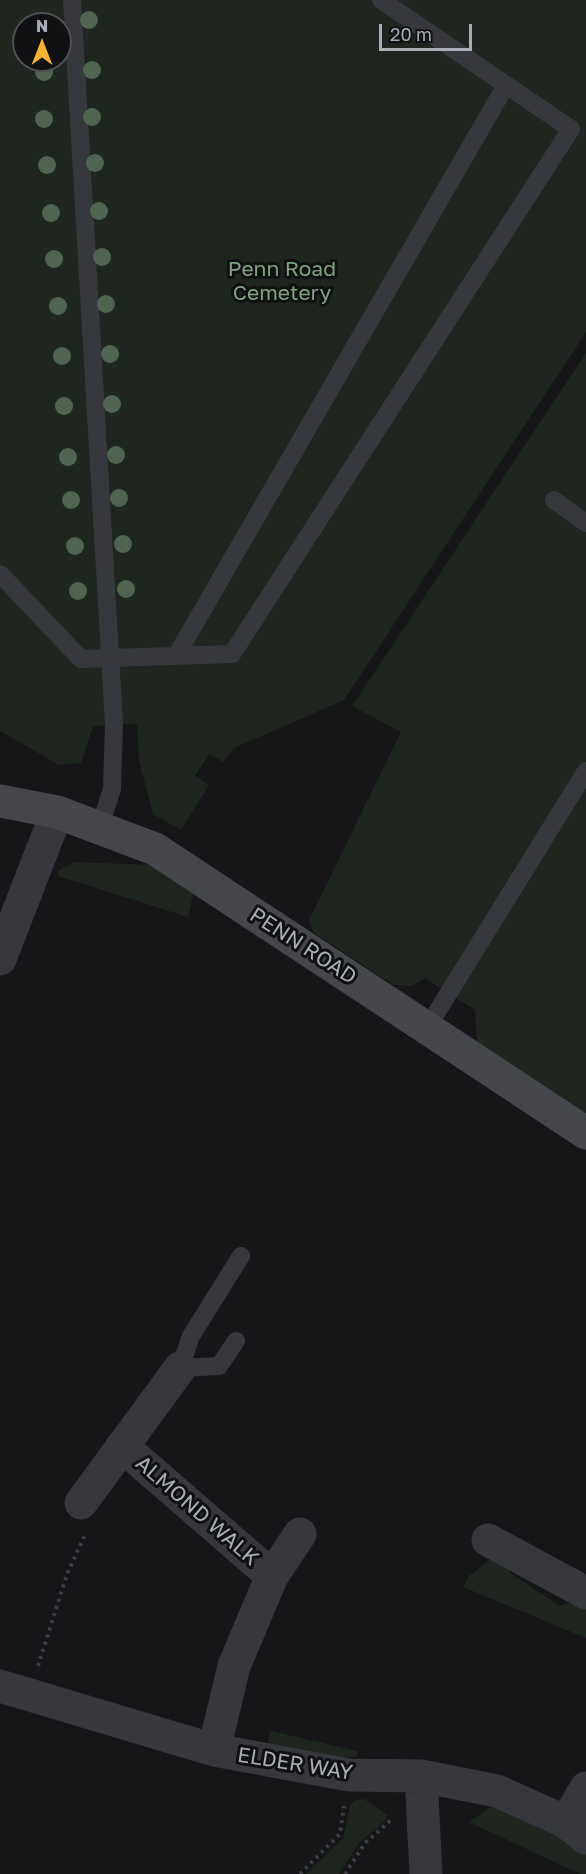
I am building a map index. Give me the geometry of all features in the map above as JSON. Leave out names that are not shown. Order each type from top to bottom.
[{"type":"main road","name":"PENN ROAD","points":[[0,801],[57,812],[100,826],[155,849],[586,1133]]},
{"type":"street","points":[[0,959],[57,812]]},
{"type":"street","name":"ALMOND WALK","points":[[81,1503],[180,1368]]},
{"type":"street","name":"ALMOND WALK","points":[[122,1446],[272,1576]]},
{"type":"street","name":"ALMOND WALK","points":[[214,1750],[234,1666],[272,1576],[300,1534]]},
{"type":"street","points":[[488,1540],[586,1593]]},
{"type":"street","name":"ELDER WAY","points":[[14,1691],[214,1750],[349,1775],[420,1785],[497,1791],[576,1830]]},
{"type":"street","points":[[420,1785],[426,1874]]},
{"type":"street","points":[[576,1830],[586,1788]]},
{"type":"lane","points":[[72,0],[114,763],[112,789],[100,826]]},
{"type":"lane","points":[[0,574],[81,659],[232,654],[571,129],[381,0]]},
{"type":"lane","points":[[176,656],[506,85]]},
{"type":"lane","points":[[554,500],[586,523]]},
{"type":"lane","points":[[427,1028],[586,771]]},
{"type":"lane","points":[[236,1341],[219,1366],[180,1368],[192,1336],[241,1256]]},
{"type":"path","points":[[14,1691],[88,1527],[81,1503]]},
{"type":"path","points":[[300,1874],[340,1834],[349,1775]]},
{"type":"path","points":[[345,1874],[365,1843],[420,1785]]},
{"type":"green space","name":"Penn Road Cemetery","points":[[0,0],[586,0],[586,332],[344,700],[234,748],[223,762],[209,754],[195,776],[209,785],[181,830],[153,814],[139,761],[137,724],[93,726],[81,763],[59,765],[0,731]]},
{"type":"green space","points":[[586,353],[586,1115],[477,1042],[475,1010],[425,978],[412,986],[394,985],[314,933],[309,920],[401,732],[352,706]]},
{"type":"green space","points":[[74,862],[155,865],[191,888],[193,895],[188,917],[58,876],[58,871]]},
{"type":"green space","points":[[493,1557],[504,1558],[510,1573],[560,1606],[571,1602],[586,1606],[586,1638],[463,1587],[469,1576]]},
{"type":"green space","points":[[271,1731],[357,1751],[357,1757],[316,1757],[270,1749],[268,1742]]},
{"type":"green space","points":[[364,1799],[388,1815],[385,1821],[359,1843],[339,1874],[306,1874],[343,1838],[350,1806],[356,1800]]},
{"type":"green space","points":[[496,1803],[586,1850],[586,1874],[580,1874],[469,1822]]}]
